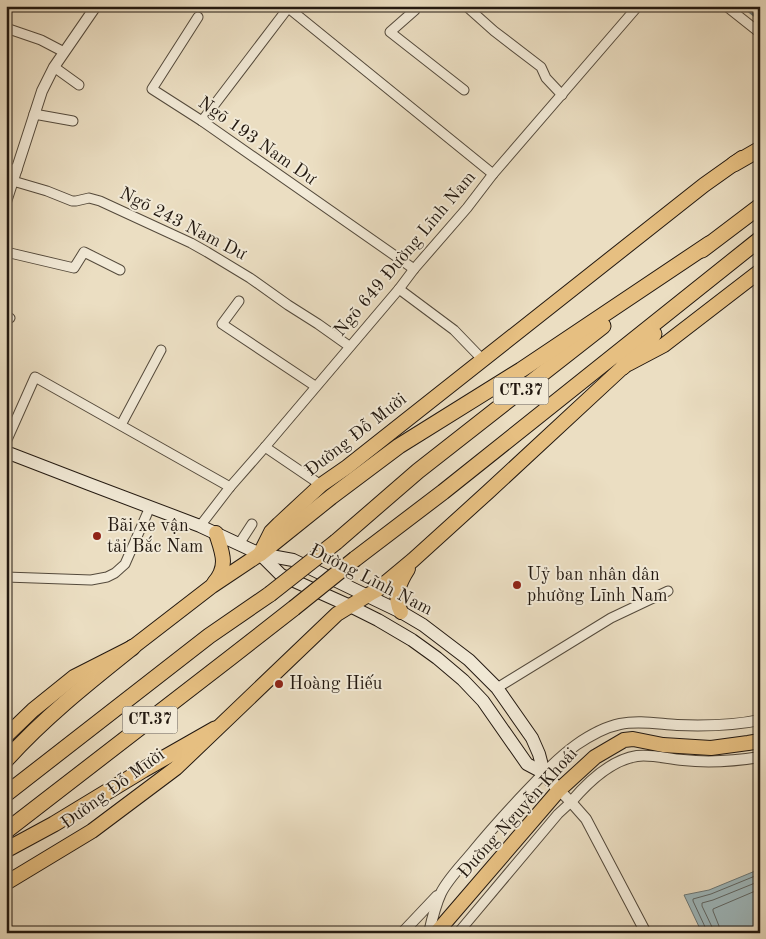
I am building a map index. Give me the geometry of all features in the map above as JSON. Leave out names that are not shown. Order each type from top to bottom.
[{"type":"highway","points":[[734,164],[760,148]]},
{"type":"highway","name":"CT.37","points":[[6,794],[209,636],[270,594],[336,542],[418,471],[760,206]]},
{"type":"highway","name":"CT.37","points":[[6,832],[443,492],[760,239]]},
{"type":"highway","points":[[260,554],[330,497],[399,446],[521,370],[710,244]]},
{"type":"highway","points":[[623,367],[693,293]]},
{"type":"highway","points":[[6,760],[71,697],[133,647]]},
{"type":"highway","points":[[6,850],[216,729]]},
{"type":"main road","name":"Đường Đỗ Mười","points":[[6,736],[33,710],[74,677],[133,647],[212,586],[260,554],[271,532],[321,485],[347,467],[704,185],[734,164],[760,140]]},
{"type":"main road","name":"Đường Đỗ Mười","points":[[6,883],[92,831],[176,768],[338,614],[377,590],[413,560],[623,367],[664,345],[760,271]]},
{"type":"main road","name":"Đường Lĩnh Nam","points":[[6,452],[200,526],[260,554],[294,560],[401,612],[469,660],[497,688],[532,738],[544,773]]},
{"type":"main road","points":[[212,586],[219,577],[224,559],[216,533]]},
{"type":"main road","name":"Đường Lĩnh Nam","points":[[260,554],[280,575],[350,606],[412,640],[438,658],[457,674],[483,701],[527,764],[544,773],[560,790]]},
{"type":"main road","points":[[401,612],[398,602],[398,590],[413,560]]},
{"type":"main road","name":"Đường Nguyễn Khoái","points":[[436,933],[560,790],[595,757],[624,740],[633,739],[663,745],[711,748],[760,740]]},
{"type":"street","points":[[6,202],[13,181],[11,169],[42,91],[54,67],[96,6]]},
{"type":"street","points":[[417,6],[390,32],[464,90]]},
{"type":"street","points":[[466,6],[494,31],[541,67],[546,78],[562,95]]},
{"type":"street","name":"Ngõ 649 Đường Lĩnh Nam","points":[[200,526],[230,486],[399,289],[493,174],[638,6]]},
{"type":"street","points":[[726,6],[760,33]]},
{"type":"street","points":[[202,121],[287,7],[493,174]]},
{"type":"street","name":"Ngõ 193 Nam Dư","points":[[198,17],[152,89],[202,121],[414,269]]},
{"type":"street","points":[[6,28],[41,40],[64,52]]},
{"type":"street","points":[[54,67],[79,85]]},
{"type":"street","points":[[34,114],[73,122]]},
{"type":"street","name":"Ngõ 243 Nam Dư","points":[[13,181],[72,201],[89,198],[100,200],[191,243],[250,278],[350,346]]},
{"type":"street","points":[[6,252],[74,268],[84,252],[120,270]]},
{"type":"street","points":[[399,289],[454,330],[482,359]]},
{"type":"street","points":[[239,301],[222,324],[315,386]]},
{"type":"street","points":[[121,425],[161,350]]},
{"type":"street","points":[[6,442],[35,377],[230,486]]},
{"type":"street","points":[[266,446],[321,485]]},
{"type":"street","points":[[6,577],[91,580],[107,578],[125,564],[150,507]]},
{"type":"street","points":[[239,544],[252,524]]},
{"type":"street","points":[[497,688],[611,618],[668,591]]},
{"type":"street","name":"Đường Nguyễn Khoái","points":[[442,892],[455,873],[487,835],[544,773],[576,745],[604,729],[620,724],[637,722],[704,726],[734,725],[760,720]]},
{"type":"street","points":[[458,933],[558,814],[585,785],[626,759],[636,756],[647,756],[706,762],[760,757]]},
{"type":"street","points":[[560,790],[586,819],[646,933]]},
{"type":"street","points":[[402,933],[442,892]]},
{"type":"street","points":[[429,933],[434,911],[442,892]]},
{"type":"water","points":[[760,869],[760,933],[702,933],[684,895],[709,890]]},
{"type":"waterway","points":[[742,6],[760,20]]},
{"type":"place","name":"Bãi xe vận tải Bắc Nam","points":[[97,536]]},
{"type":"place","name":"Uỷ ban nhân dân phường Lĩnh Nam","points":[[517,585]]},
{"type":"place","name":"Hoàng Hiếu","points":[[279,684]]}]
